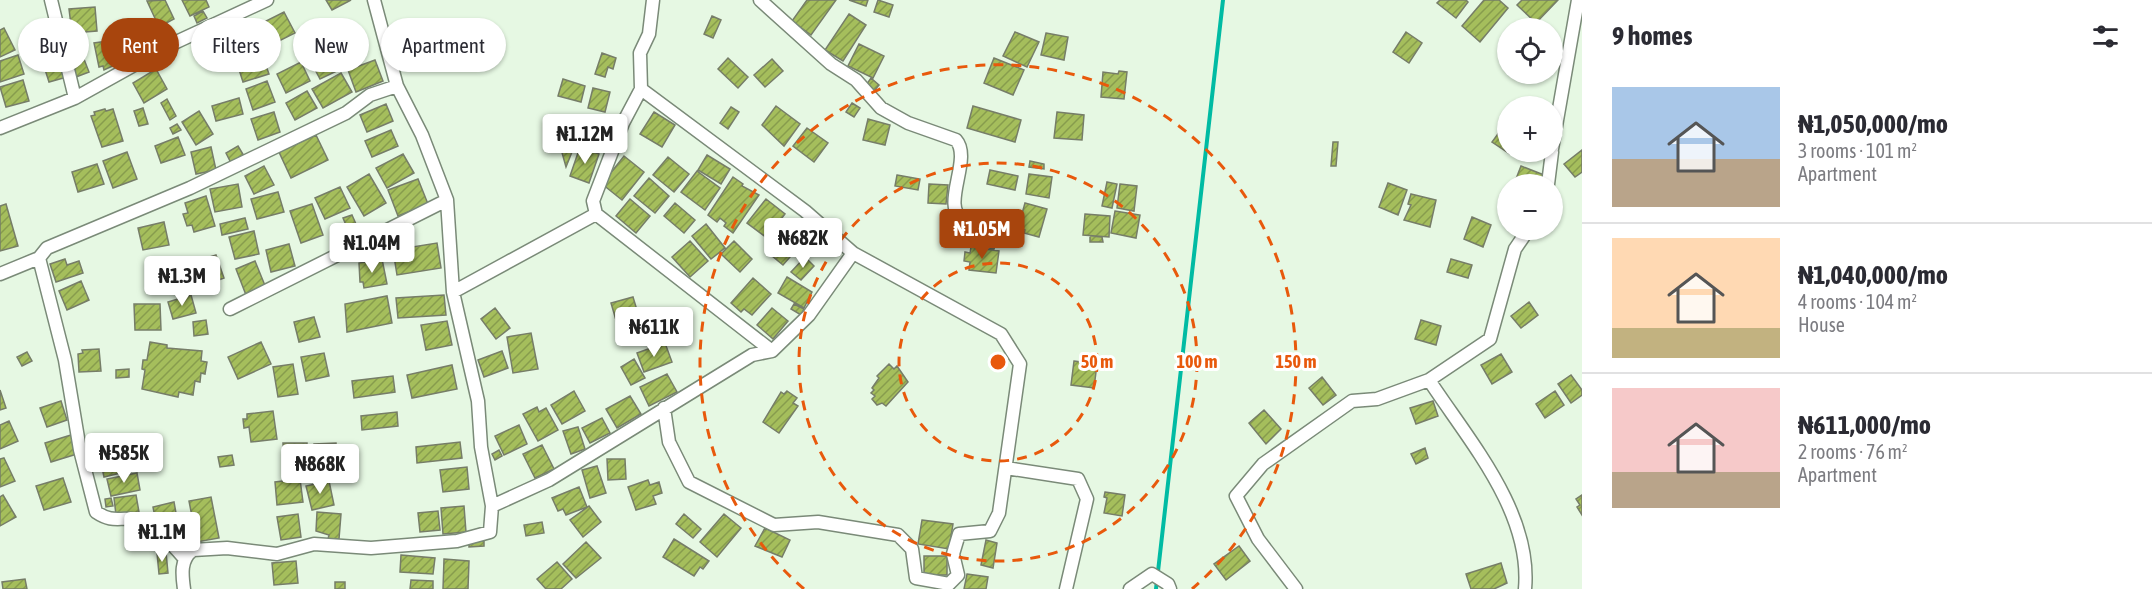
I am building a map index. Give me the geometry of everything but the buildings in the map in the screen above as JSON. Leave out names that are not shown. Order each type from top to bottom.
[{"type":"street","points":[[51,0],[75,98]]},
{"type":"street","points":[[0,128],[75,98],[172,44],[267,0]]},
{"type":"street","points":[[184,589],[182,573],[185,559],[193,550],[203,548],[227,548],[277,554],[314,544],[370,548],[474,538],[490,532],[492,506],[481,447],[478,401],[453,292],[447,200],[422,135],[397,86],[374,0]]},
{"type":"street","points":[[653,0],[649,33],[640,52],[640,89],[623,123],[593,201],[596,214],[772,351]]},
{"type":"street","points":[[760,0],[831,64],[856,80],[881,108],[908,123],[956,140],[963,152],[956,187],[957,215],[964,221],[1002,225]]},
{"type":"street","points":[[1561,96],[1578,0]]},
{"type":"street","points":[[0,274],[39,258],[47,249],[190,188],[346,113],[367,97],[397,86]]},
{"type":"street","points":[[640,89],[805,211],[854,253],[1001,334],[1020,364],[999,513],[990,531],[959,534],[953,554],[958,575],[949,584],[916,578],[912,549],[898,535],[818,522],[774,525],[689,482],[669,442],[664,408]]},
{"type":"street","points":[[230,309],[447,200]]},
{"type":"street","points":[[453,292],[596,214]]},
{"type":"street","points":[[1296,589],[1258,539],[1236,496],[1263,464],[1352,401],[1377,399],[1429,380],[1490,339],[1515,249],[1521,240]]},
{"type":"street","points":[[492,506],[549,480],[752,355],[772,351],[809,315],[854,253]]},
{"type":"street","points":[[39,258],[65,360],[80,450],[96,512],[107,519],[136,520],[153,528],[185,559]]},
{"type":"street","points":[[1429,380],[1491,474],[1515,521],[1527,573],[1525,589]]},
{"type":"street","points":[[1006,468],[1078,478],[1087,499],[1066,589]]},
{"type":"street","points":[[1130,589],[1152,574],[1168,584],[1170,589]]},
{"type":"waterway","points":[[1156,589],[1223,0]]}]
